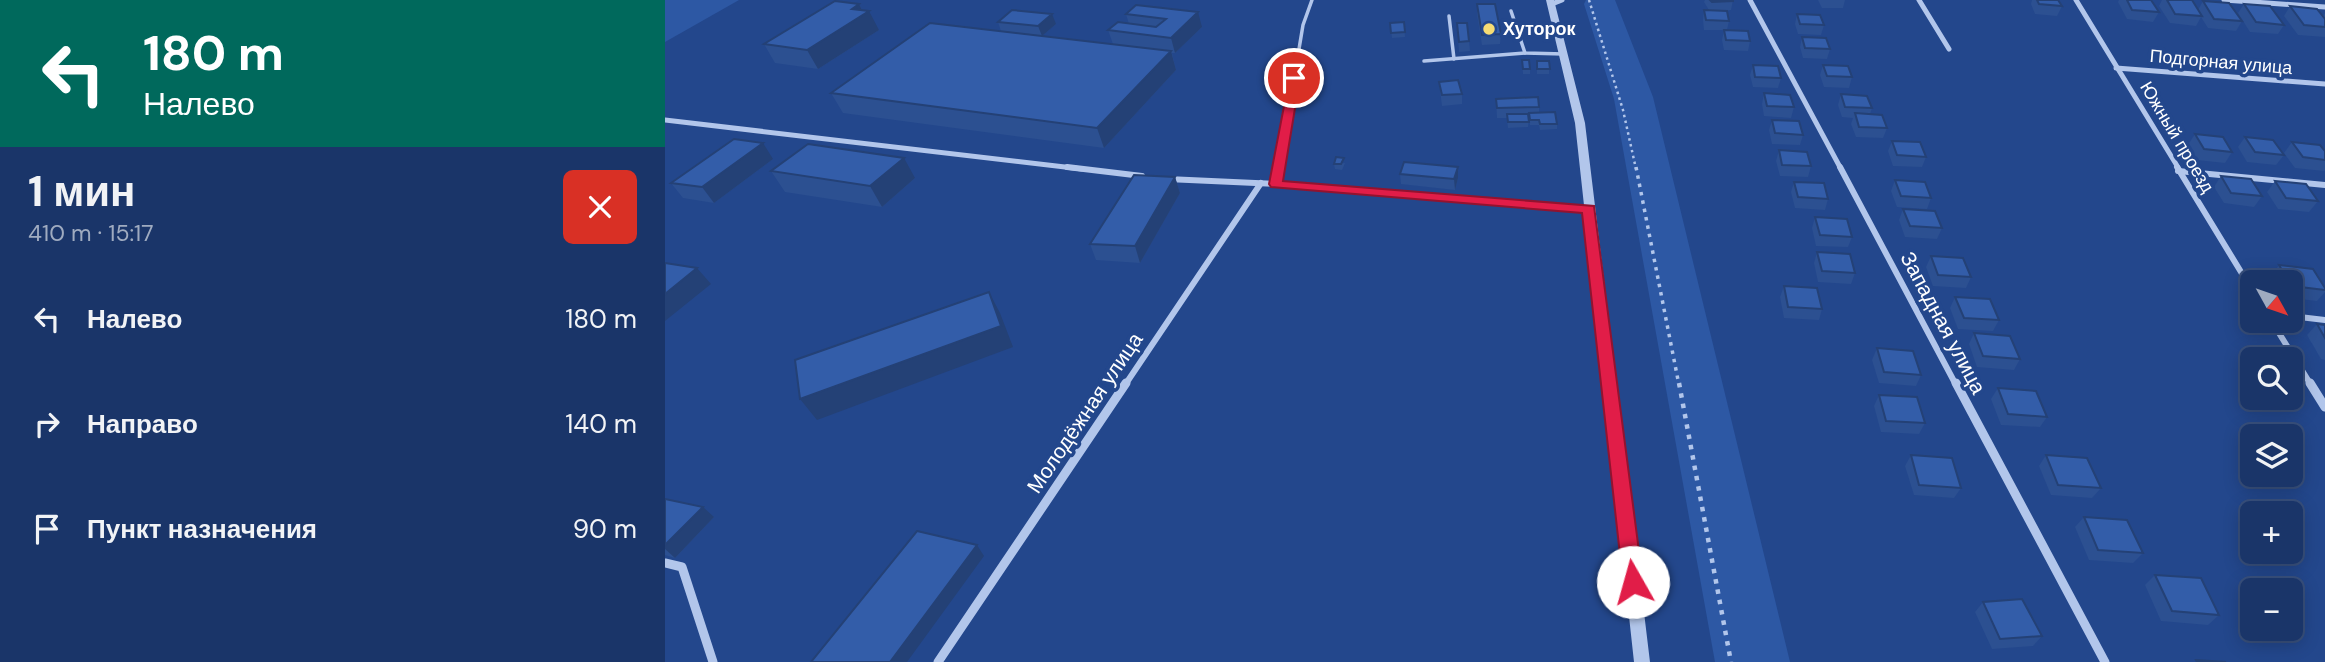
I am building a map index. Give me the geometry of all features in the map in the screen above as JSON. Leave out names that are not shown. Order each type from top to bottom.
[{"type":"street","name":"Западная улица","points":[[1750,0],[2105,662]]},
{"type":"street","points":[[1919,0],[1949,49]]},
{"type":"street","name":"Южный проезд","points":[[2076,0],[2240,271]]},
{"type":"street","points":[[2224,0],[2325,8]]},
{"type":"street","points":[[1555,1],[1580,123],[1642,662]]},
{"type":"street","name":"Подгорная улица","points":[[2116,68],[2325,84]]},
{"type":"street","points":[[665,120],[1197,182],[1276,184],[1589,209]]},
{"type":"street","points":[[2178,171],[2325,185]]},
{"type":"street","name":"Молодёжная улица","points":[[938,662],[1261,183]]},
{"type":"street","points":[[2303,317],[2325,320]]},
{"type":"street","points":[[2279,333],[2325,407]]},
{"type":"street","points":[[665,563],[683,567],[713,662]]},
{"type":"lane","points":[[1276,184],[1303,25],[1312,0]]},
{"type":"lane","points":[[1511,11],[1525,53]]},
{"type":"lane","points":[[1449,16],[1454,59]]},
{"type":"lane","points":[[1424,61],[1525,53],[1564,54]]},
{"type":"path","points":[[1589,0],[1623,110],[1649,230],[1731,662]]},
{"type":"shaded area","points":[[665,0],[739,0],[665,42]]},
{"type":"shaded area","points":[[1586,0],[1615,0],[1653,97],[1790,662],[1715,662],[1614,99],[1584,4]]},
{"type":"building","points":[[1710,0],[1733,0],[1733,1],[1712,2]]},
{"type":"building","points":[[2037,0],[2058,0],[2062,6],[2039,4]]},
{"type":"building","points":[[2127,0],[2151,0],[2159,12],[2132,10]]},
{"type":"building","points":[[2167,0],[2192,0],[2202,16],[2175,14]]},
{"type":"building","points":[[835,1],[859,4],[852,9],[869,11],[807,50],[764,44]]},
{"type":"building","points":[[2203,1],[2229,3],[2242,21],[2214,19]]},
{"type":"building","name":"Хуторок","points":[[1477,4],[1495,4],[1501,34],[1482,35]]},
{"type":"building","points":[[2244,4],[2270,6],[2284,25],[2256,22]]},
{"type":"building","points":[[1136,5],[1198,12],[1171,38],[1108,30],[1118,22],[1156,27],[1166,19],[1126,14]]},
{"type":"building","points":[[2290,6],[2317,9],[2325,19],[2325,27],[2304,25]]},
{"type":"building","points":[[1012,10],[1052,14],[1038,26],[998,22]]},
{"type":"building","points":[[1704,10],[1727,11],[1729,21],[1706,20]]},
{"type":"building","points":[[1797,14],[1820,15],[1824,25],[1800,24]]},
{"type":"building","points":[[1404,22],[1405,32],[1391,33],[1390,23]]},
{"type":"building","points":[[930,23],[1171,51],[1097,128],[831,93]]},
{"type":"building","points":[[1457,23],[1467,23],[1469,41],[1459,42]]},
{"type":"building","points":[[1724,30],[1748,31],[1750,41],[1726,40]]},
{"type":"building","points":[[1802,37],[1826,38],[1830,49],[1805,48]]},
{"type":"building","points":[[1522,60],[1529,60],[1530,69],[1523,69]]},
{"type":"building","points":[[1537,61],[1549,61],[1550,69],[1537,69]]},
{"type":"building","points":[[1753,65],[1778,66],[1781,78],[1755,77]]},
{"type":"building","points":[[1823,65],[1848,66],[1852,77],[1827,76]]},
{"type":"building","points":[[1458,80],[1462,94],[1442,95],[1439,82]]},
{"type":"building","points":[[1764,93],[1790,95],[1794,107],[1767,106]]},
{"type":"building","points":[[1841,94],[1867,96],[1872,108],[1845,107]]},
{"type":"building","points":[[1538,97],[1539,107],[1497,108],[1496,99]]},
{"type":"building","points":[[1555,112],[1557,124],[1540,124],[1539,120],[1530,120],[1529,113]]},
{"type":"building","points":[[1855,113],[1882,115],[1887,128],[1859,127]]},
{"type":"building","points":[[1507,114],[1528,114],[1529,122],[1508,122]]},
{"type":"building","points":[[1772,120],[1799,121],[1803,135],[1775,133]]},
{"type":"building","points":[[2195,134],[2223,137],[2232,152],[2204,149]]},
{"type":"building","points":[[2245,137],[2273,140],[2284,155],[2255,152]]},
{"type":"building","points":[[734,139],[763,143],[702,187],[671,183]]},
{"type":"building","points":[[1892,141],[1920,142],[1926,157],[1897,155]]},
{"type":"building","points":[[2292,142],[2320,145],[2325,151],[2325,160],[2303,157]]},
{"type":"building","points":[[808,144],[904,158],[870,186],[771,171]]},
{"type":"building","points":[[1779,150],[1807,152],[1811,166],[1782,165]]},
{"type":"building","points":[[1336,157],[1344,158],[1341,164],[1334,164]]},
{"type":"building","points":[[1404,162],[1458,167],[1454,179],[1400,174]]},
{"type":"building","points":[[1134,175],[1175,177],[1135,246],[1090,244]]},
{"type":"building","points":[[2221,176],[2251,179],[2262,196],[2231,193]]},
{"type":"building","points":[[1895,180],[1925,182],[1931,198],[1901,196]]},
{"type":"building","points":[[2275,181],[2306,184],[2318,201],[2286,198]]},
{"type":"building","points":[[1794,182],[1824,183],[1828,199],[1798,197]]},
{"type":"building","points":[[1903,209],[1935,211],[1942,228],[1910,226]]},
{"type":"building","points":[[1815,217],[1847,219],[1852,237],[1820,235]]},
{"type":"building","points":[[1817,252],[1850,254],[1855,273],[1822,271]]},
{"type":"building","points":[[1931,256],[1963,258],[1971,277],[1938,275]]},
{"type":"building","points":[[665,263],[697,268],[665,294]]},
{"type":"building","points":[[2279,265],[2313,269],[2325,290],[2303,287],[2303,270],[2282,270]]},
{"type":"building","points":[[1784,286],[1817,288],[1822,309],[1788,307]]},
{"type":"building","points":[[989,292],[1001,326],[800,399],[795,360]]},
{"type":"building","points":[[1955,297],[1990,299],[1999,320],[1964,318]]},
{"type":"building","points":[[2317,324],[2325,325],[2325,338]]},
{"type":"building","points":[[1974,333],[2010,336],[2020,359],[1983,356]]},
{"type":"building","points":[[1877,348],[1913,351],[1921,375],[1884,372]]},
{"type":"building","points":[[1998,388],[2036,391],[2047,417],[2008,414]]},
{"type":"building","points":[[1879,395],[1917,397],[1925,423],[1886,421]]},
{"type":"building","points":[[1911,455],[1952,458],[1961,488],[1919,485]]},
{"type":"building","points":[[2046,455],[2087,458],[2101,488],[2058,485]]},
{"type":"building","points":[[665,499],[703,507],[665,545]]},
{"type":"building","points":[[2084,517],[2127,520],[2143,553],[2098,550]]},
{"type":"building","points":[[917,531],[977,545],[890,662],[811,662]]},
{"type":"building","points":[[2155,575],[2201,578],[2219,615],[2172,611]]},
{"type":"building","points":[[2022,599],[2042,636],[2000,639],[1983,602]]},
{"type":"place","name":"Хуторок","points":[[1489,29]]},
{"type":"route","points":[[1294,78],[1276,184],[1589,209],[1633,582]]}]
